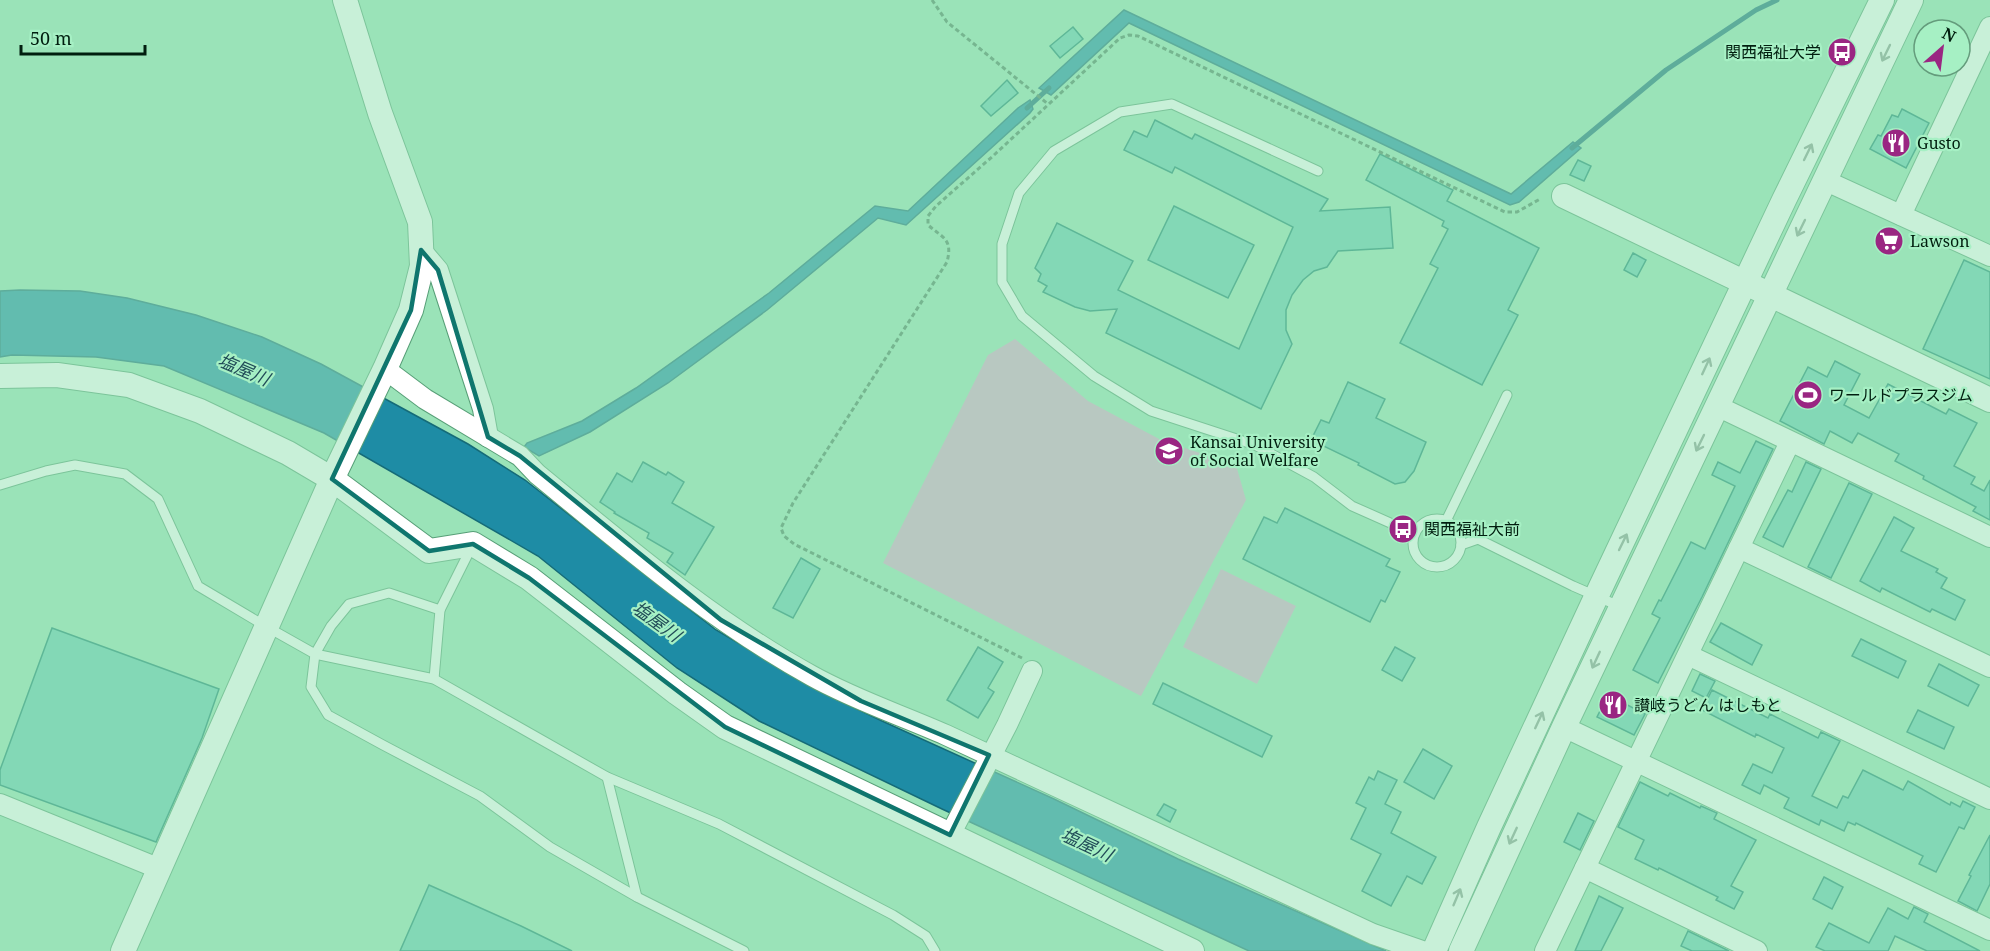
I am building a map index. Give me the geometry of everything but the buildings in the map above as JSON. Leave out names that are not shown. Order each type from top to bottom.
[{"type":"street","points":[[123,951],[332,479],[411,310],[422,266],[420,222],[380,113],[345,0]]},
{"type":"street","points":[[1434,951],[1488,827],[1597,595],[1882,0]]},
{"type":"street","points":[[1461,951],[1564,727],[1911,0]]},
{"type":"street","points":[[1901,215],[1990,27]]},
{"type":"street","points":[[1824,180],[1990,256]]},
{"type":"street","points":[[1564,196],[1990,400]]},
{"type":"street","points":[[421,250],[438,270],[483,410],[488,437]]},
{"type":"street","points":[[383,374],[520,456],[544,480],[721,620],[812,676],[861,701],[899,714],[1373,934],[1422,951]]},
{"type":"street","points":[[0,376],[57,375],[129,385],[200,411],[288,453],[332,479],[429,551],[473,544],[529,578],[725,728],[1192,951]]},
{"type":"street","points":[[1717,406],[1990,537]]},
{"type":"street","points":[[1545,951],[1790,442]]},
{"type":"street","points":[[1739,548],[1990,667]]},
{"type":"street","points":[[1688,655],[1990,799]]},
{"type":"street","points":[[950,835],[1032,671]]},
{"type":"street","points":[[1564,727],[1990,930]]},
{"type":"street","points":[[0,804],[160,869]]},
{"type":"street","points":[[1585,868],[1757,951]]},
{"type":"lane","points":[[1318,171],[1172,104],[1120,112],[1054,151],[1019,193],[1002,244],[1002,282],[1022,316],[1094,376],[1151,411],[1255,445],[1314,477],[1352,506],[1415,534]]},
{"type":"lane","points":[[1446,521],[1508,395]]},
{"type":"lane","points":[[0,485],[75,465],[125,474],[158,499],[198,586],[267,627],[315,654],[434,679],[607,777],[718,824],[893,915],[926,936],[934,951]]},
{"type":"lane","points":[[1430,520],[1446,521],[1458,530],[1461,545],[1456,559],[1450,564],[1434,567],[1420,560],[1413,545],[1415,534],[1423,524],[1430,520]]},
{"type":"lane","points":[[1461,545],[1478,538],[1573,586],[1621,607]]},
{"type":"lane","points":[[434,679],[440,610],[473,544]]},
{"type":"lane","points":[[440,610],[389,593],[349,604],[331,626],[315,654],[311,687],[328,715],[382,746],[480,796],[550,847],[638,897],[744,951]]},
{"type":"lane","points":[[607,777],[638,897]]},
{"type":"path","points":[[932,0],[947,22],[1048,104]]},
{"type":"path","points":[[1032,671],[1030,664],[1023,658],[794,544],[784,536],[781,528],[793,503],[947,262],[950,250],[944,236],[928,225],[928,216],[936,206],[1120,38],[1129,35],[1138,36],[1505,212],[1517,212],[1540,199]]},
{"type":"highlighted area","points":[[421,250],[438,270],[488,437],[520,456],[721,620],[861,701],[989,755],[950,835],[725,727],[529,578],[473,544],[429,551],[332,479],[411,310]]},
{"type":"shaded area","points":[[1015,339],[1088,401],[1161,440],[1236,465],[1246,500],[1141,696],[883,563],[988,355]]},
{"type":"shaded area","points":[[1221,569],[1296,606],[1257,684],[1183,647]]},
{"type":"water","points":[[1124,10],[1511,194],[1573,142],[1581,148],[1519,202],[1510,205],[1129,23],[1051,95],[1039,88]]},
{"type":"water","points":[[1030,100],[1033,109],[1030,113],[906,225],[878,218],[767,310],[668,383],[590,432],[539,456],[524,447],[527,443],[582,421],[636,388],[769,293],[875,206],[908,211],[1018,108]]},
{"type":"water","name":"塩屋川","points":[[0,291],[80,291],[127,298],[196,315],[262,337],[321,364],[468,444],[525,480],[716,630],[822,692],[1178,859],[1386,951],[1249,951],[942,809],[759,721],[677,668],[538,556],[324,433],[164,366],[96,357],[12,355],[0,357]]},
{"type":"waterway","points":[[1572,148],[1666,70],[1756,10],[1777,0]]},
{"type":"waterway","points":[[1027,108],[1049,88]]},
{"type":"place","name":"関西福祉大学","points":[[1842,52]]},
{"type":"place","name":"Gusto","points":[[1896,143]]},
{"type":"place","name":"Lawson","points":[[1889,241]]},
{"type":"place","name":"ワールドプラスジム","points":[[1808,395]]},
{"type":"place","name":"Kansai University of Social Welfare","points":[[1169,451]]},
{"type":"place","name":"関西福祉大前","points":[[1403,529]]},
{"type":"place","name":"讃岐うどん はしもと","points":[[1613,705]]}]
